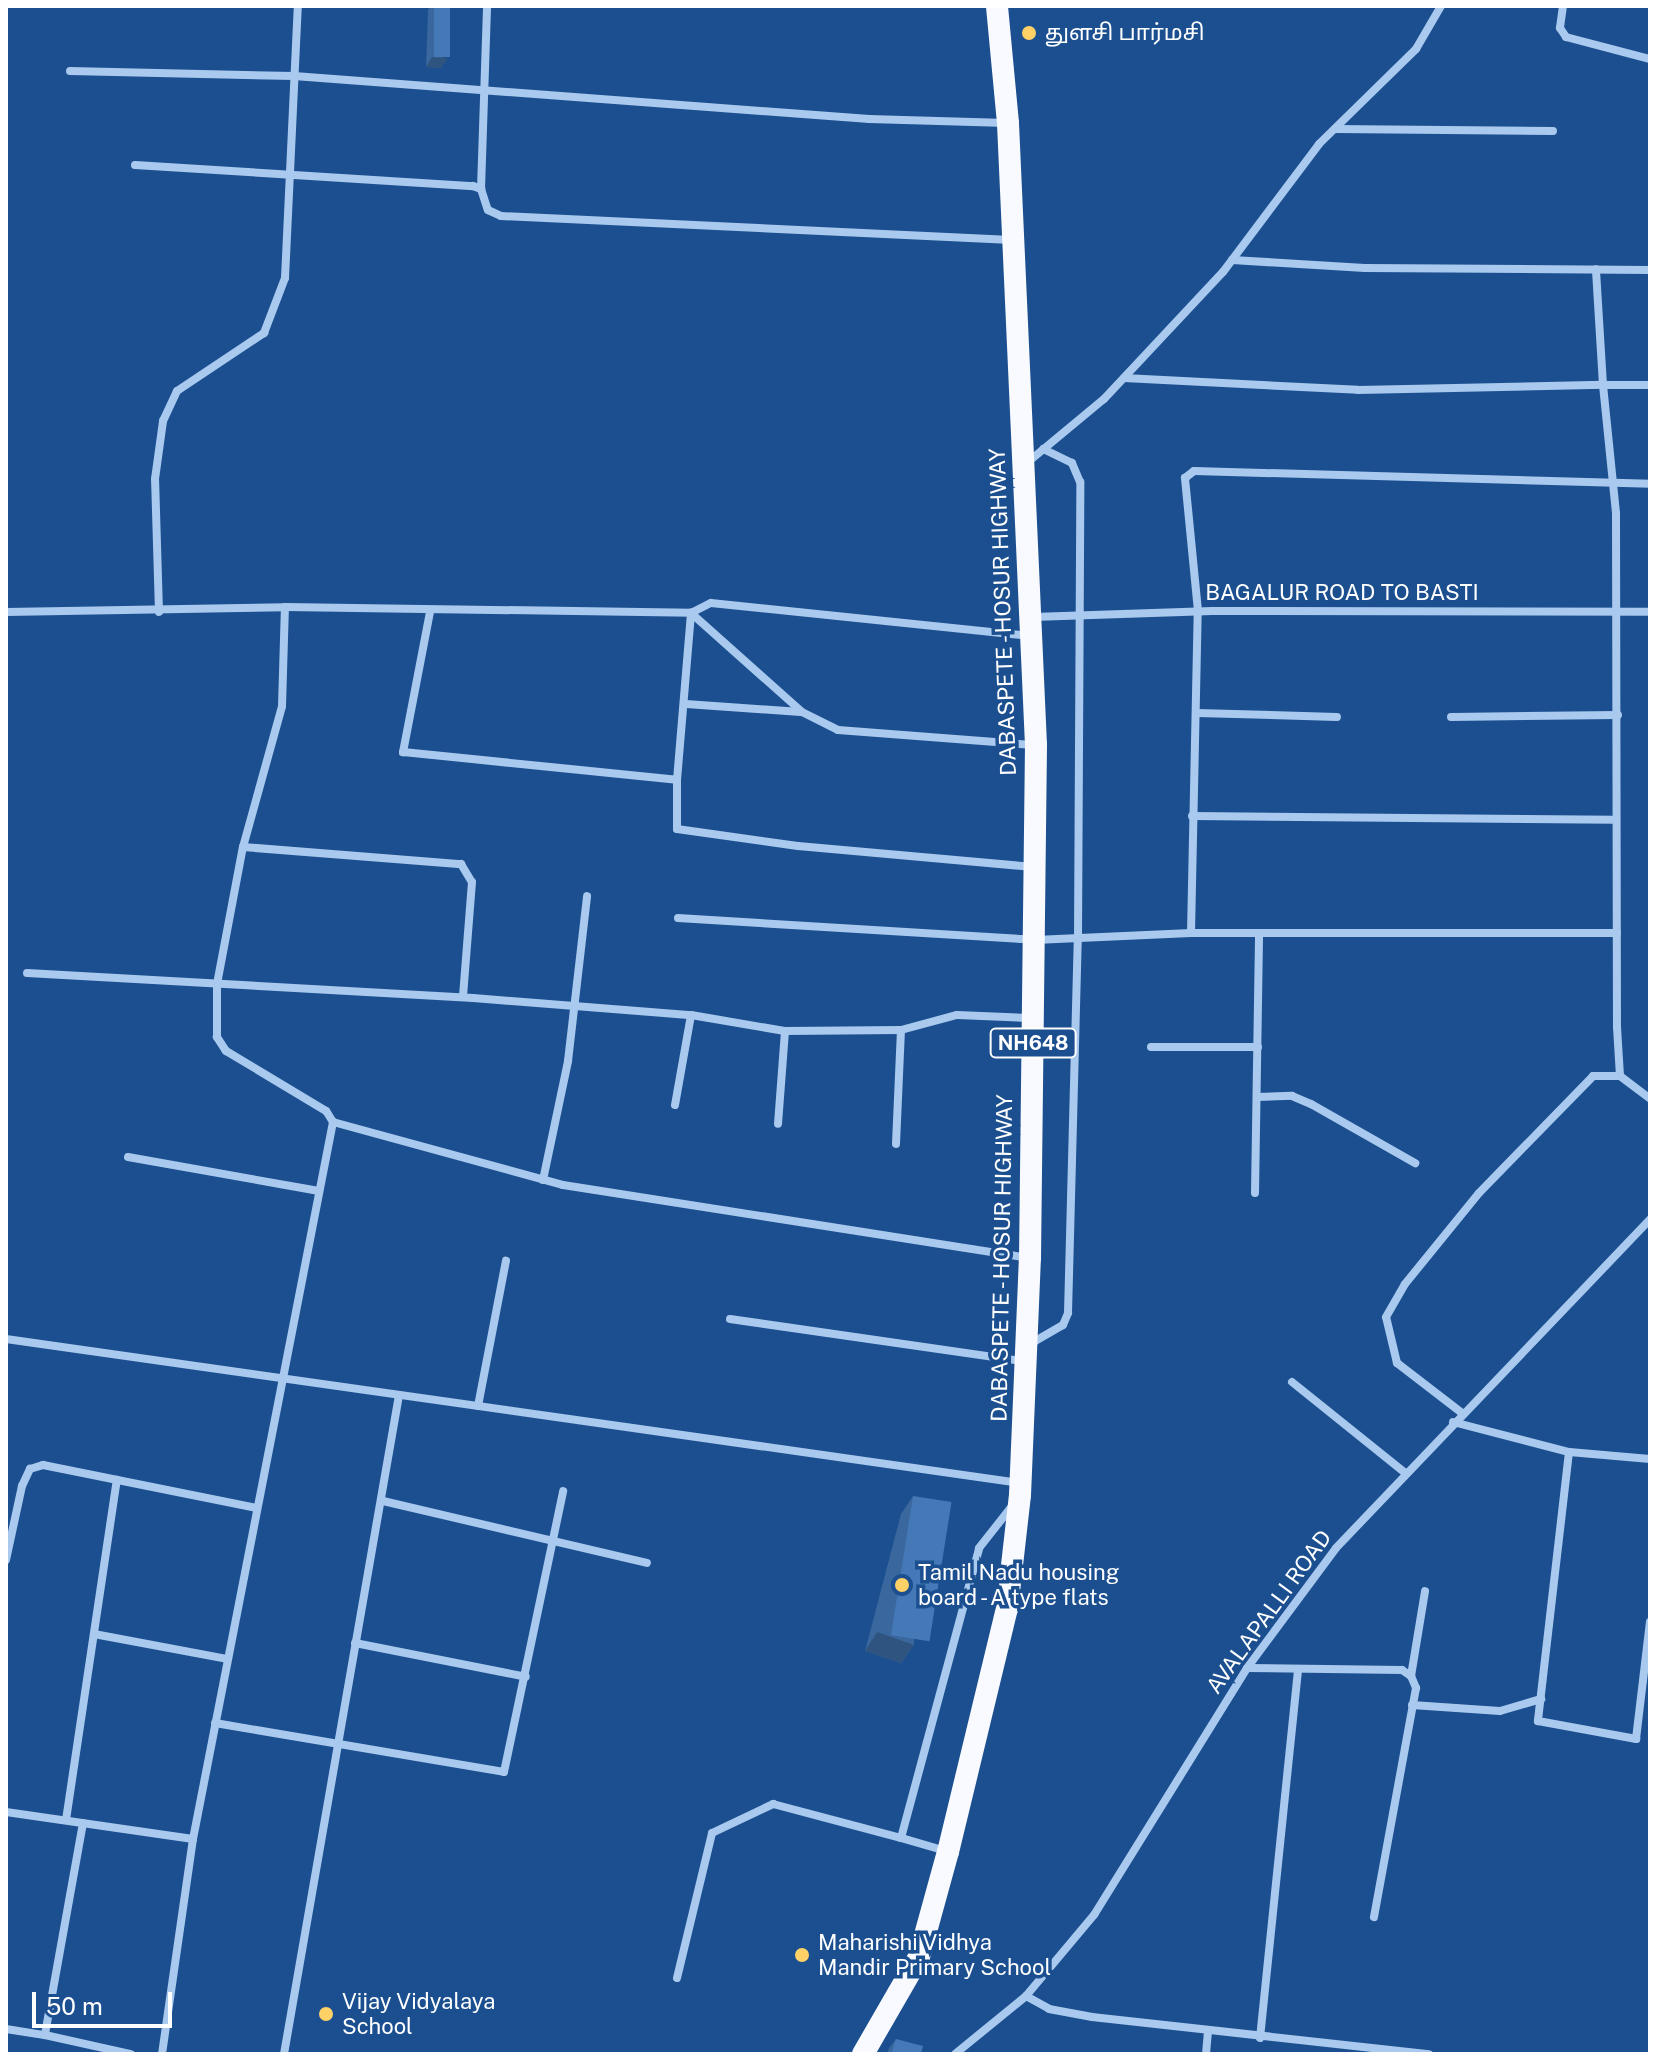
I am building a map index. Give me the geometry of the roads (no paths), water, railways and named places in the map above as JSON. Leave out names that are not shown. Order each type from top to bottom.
[{"type":"highway","name":"DABASPETE - HOSUR HIGHWAY","points":[[863,2054],[919,1957],[1007,1609],[1021,1489],[1030,1258],[1036,745],[1008,123],[997,6]]},
{"type":"street","points":[[159,612],[155,479],[163,421],[177,391],[264,333],[285,278],[298,6]]},
{"type":"street","points":[[487,6],[481,189],[488,210],[501,216],[1012,240]]},
{"type":"street","points":[[1024,465],[1124,378],[1232,260],[1335,129],[1416,49],[1441,6]]},
{"type":"street","points":[[1563,6],[1560,28],[1566,37],[1650,59]]},
{"type":"street","points":[[70,71],[294,76],[869,119],[1008,123]]},
{"type":"street","points":[[1335,129],[1553,131]]},
{"type":"street","points":[[135,165],[290,173],[481,189]]},
{"type":"street","points":[[1232,260],[1365,268],[1650,270]]},
{"type":"street","points":[[1596,269],[1612,484],[1617,611],[1618,715],[1614,820],[1620,1076]]},
{"type":"street","points":[[1124,378],[1358,390],[1650,385]]},
{"type":"street","points":[[730,1319],[1028,1354],[1063,1325],[1068,1313],[1078,938],[1082,616],[1080,482],[1072,463],[1043,449]]},
{"type":"street","points":[[1191,933],[1198,611],[1185,478],[1194,471],[1650,484]]},
{"type":"street","name":"BAGALUR ROAD TO BASTI","points":[[6,612],[159,612],[285,607],[430,612],[691,613],[711,603],[1033,627],[1082,616],[1198,611],[1650,612]]},
{"type":"street","points":[[285,607],[282,706],[243,847],[217,984],[219,1045],[326,1111],[333,1122],[543,1180],[1030,1258]]},
{"type":"street","points":[[430,612],[403,752],[677,780]]},
{"type":"street","points":[[691,613],[686,704],[677,780],[677,829],[798,846],[1036,867]]},
{"type":"street","points":[[691,613],[802,712],[838,730],[1036,745]]},
{"type":"street","points":[[686,704],[802,712]]},
{"type":"street","points":[[1197,713],[1337,717]]},
{"type":"street","points":[[1451,717],[1618,715]]},
{"type":"street","points":[[1192,816],[1614,820]]},
{"type":"street","points":[[243,847],[461,864],[472,882],[463,997]]},
{"type":"street","points":[[543,1180],[568,1061],[587,896]]},
{"type":"street","points":[[678,918],[1035,940],[1191,933],[1617,933]]},
{"type":"street","points":[[1255,1193],[1259,934]]},
{"type":"street","points":[[27,973],[463,997],[691,1015],[785,1031],[901,1030],[957,1015],[1033,1018]]},
{"type":"street","points":[[675,1105],[691,1015]]},
{"type":"street","points":[[896,1144],[901,1030]]},
{"type":"street","points":[[778,1124],[785,1031]]},
{"type":"street","points":[[1151,1047],[1258,1047]]},
{"type":"street","points":[[1462,1413],[1397,1363],[1386,1317],[1405,1284],[1479,1193],[1593,1076],[1620,1076],[1650,1099]]},
{"type":"street","points":[[1257,1097],[1292,1096],[1415,1163]]},
{"type":"street","points":[[162,2054],[193,1839],[333,1122]]},
{"type":"street","points":[[128,1157],[319,1191]]},
{"type":"street","name":"AVALAPALLI ROAD","points":[[955,2054],[1026,1996],[1094,1915],[1247,1668],[1336,1548],[1404,1472],[1650,1219]]},
{"type":"street","points":[[478,1406],[506,1261]]},
{"type":"street","points":[[6,1339],[478,1406],[1021,1489],[979,1548],[901,1838]]},
{"type":"street","points":[[1292,1382],[1404,1472]]},
{"type":"street","points":[[284,2054],[336,1744],[383,1501],[399,1395]]},
{"type":"street","points":[[1453,1422],[1569,1452],[1650,1459]]},
{"type":"street","points":[[1569,1452],[1538,1721],[1636,1739],[1650,1622]]},
{"type":"street","points":[[6,1560],[22,1486],[30,1469],[43,1465],[256,1508]]},
{"type":"street","points":[[66,1820],[117,1480]]},
{"type":"street","points":[[215,1723],[504,1772],[563,1491]]},
{"type":"street","points":[[383,1501],[647,1563]]},
{"type":"street","points":[[1374,1917],[1416,1688],[1411,1676],[1425,1591]]},
{"type":"street","points":[[94,1634],[227,1659]]},
{"type":"street","points":[[355,1643],[526,1677]]},
{"type":"street","points":[[1247,1668],[1402,1670],[1411,1676]]},
{"type":"street","points":[[1260,2038],[1298,1669]]},
{"type":"street","points":[[1412,1705],[1500,1711],[1541,1699]]},
{"type":"street","points":[[677,1978],[712,1833],[773,1804],[948,1852]]},
{"type":"street","points":[[6,1812],[193,1839]]},
{"type":"street","points":[[45,2035],[83,1823]]},
{"type":"street","points":[[1026,1996],[1049,2009],[1260,2038],[1429,2054]]},
{"type":"street","points":[[6,2029],[131,2054]]},
{"type":"street","points":[[1206,2054],[1208,2031]]},
{"type":"place","name":"துளசி பார்மசி","points":[[1029,33]]},
{"type":"place","name":"Tamil Nadu housing board - A type flats","points":[[902,1585]]},
{"type":"place","name":"Maharishi Vidhya Mandir Primary School","points":[[802,1955]]},
{"type":"place","name":"Vijay Vidyalaya School","points":[[326,2014]]}]
